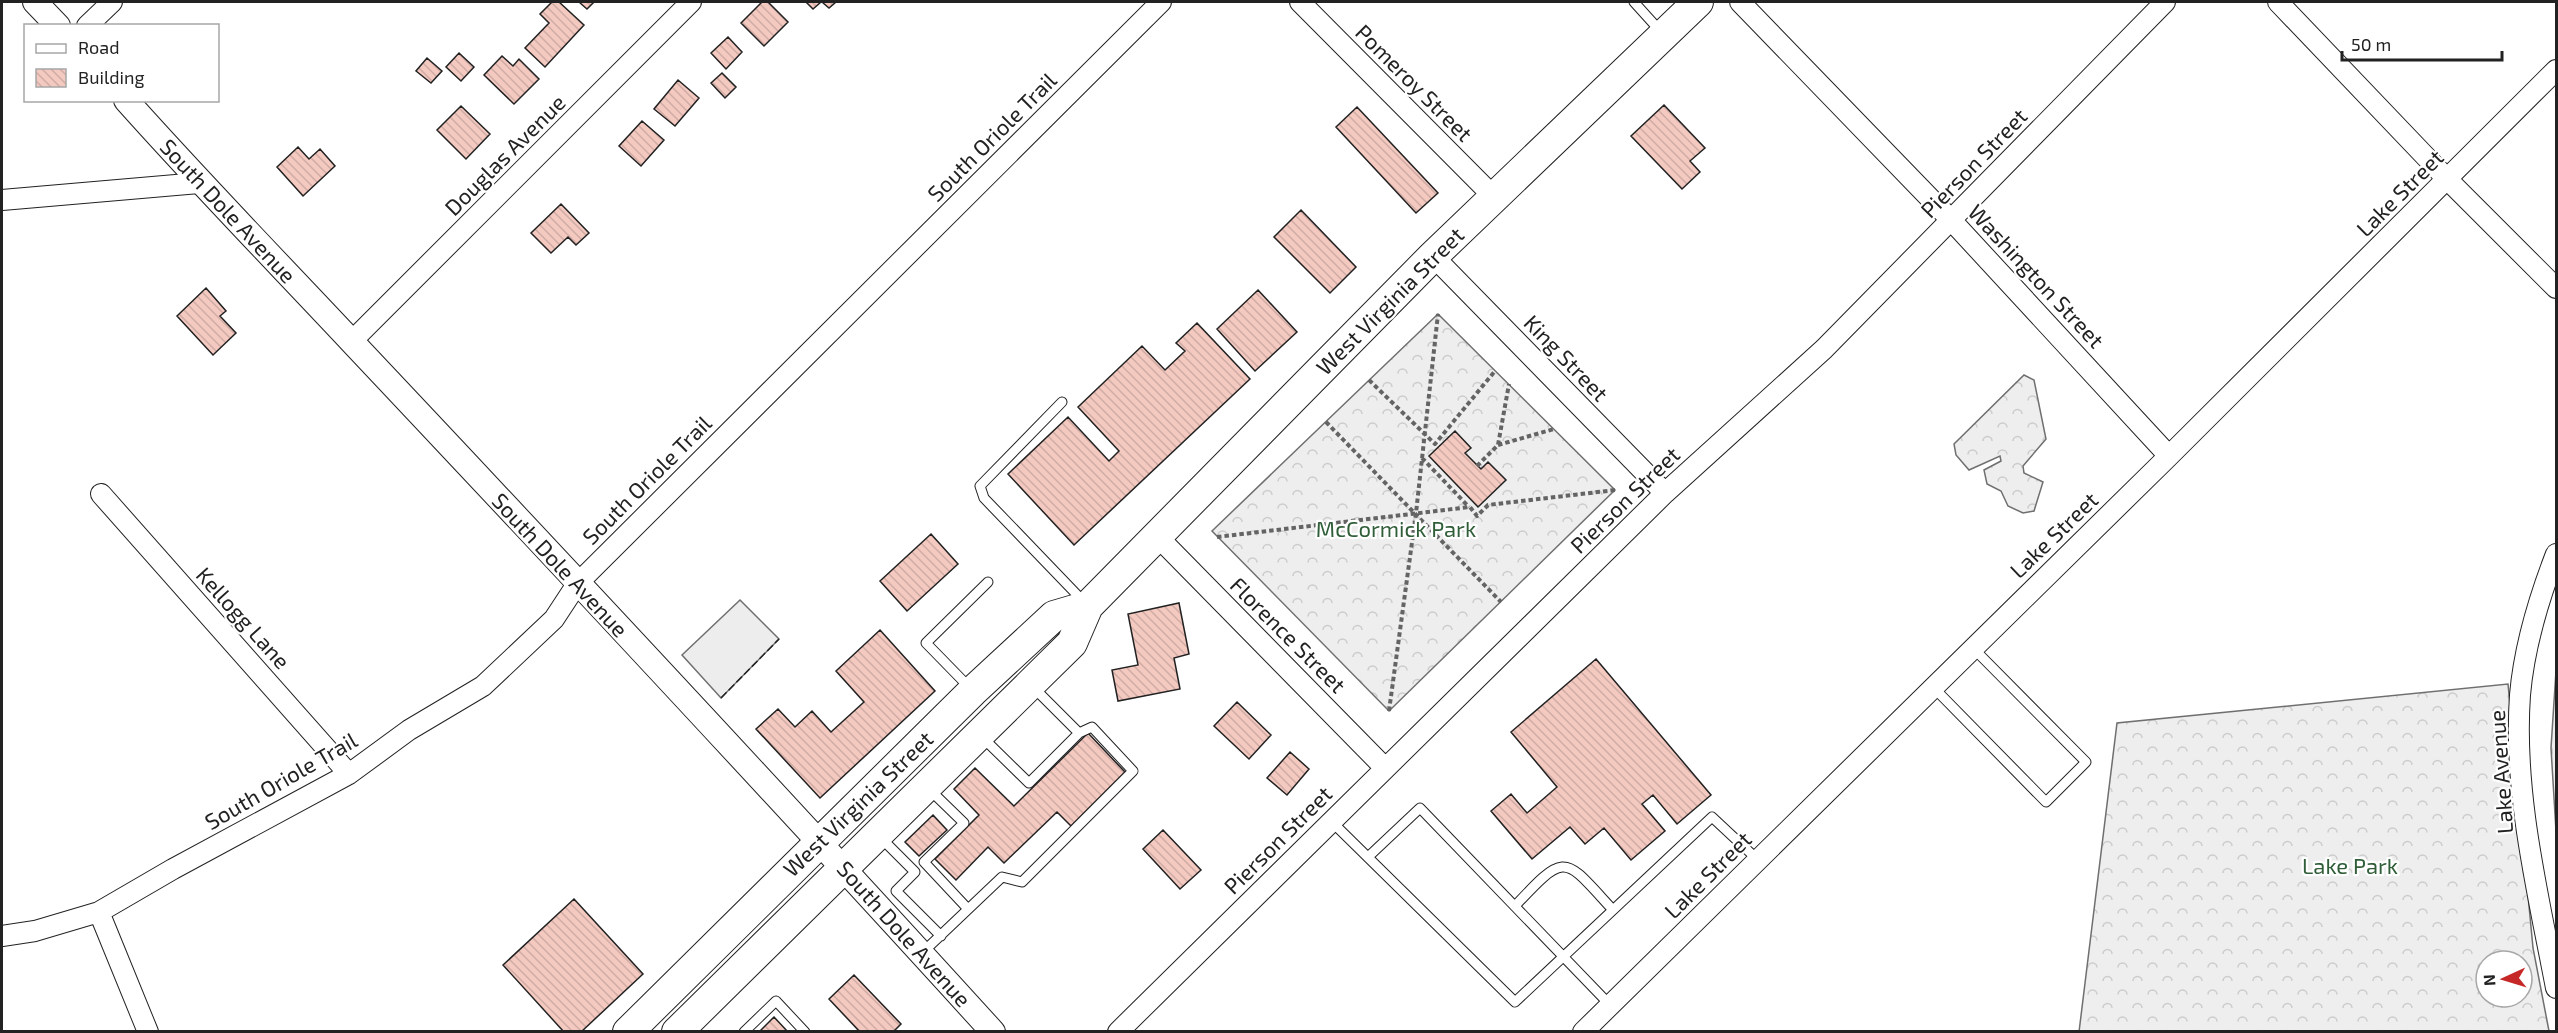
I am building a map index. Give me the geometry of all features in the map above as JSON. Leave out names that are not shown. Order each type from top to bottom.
[{"type":"main road","name":"West Virginia Street","points":[[676,1032],[1072,643],[1088,606],[1433,256],[1698,2]]},
{"type":"main road","name":"West Virginia Street","points":[[634,1026],[702,956],[973,691],[1054,616],[1088,606]]},
{"type":"main road","points":[[973,691],[988,725]]},
{"type":"street","points":[[35,2],[56,24]]},
{"type":"street","points":[[89,24],[112,2]]},
{"type":"street","name":"Douglas Avenue","points":[[352,341],[691,2]]},
{"type":"street","name":"South Oriole Trail","points":[[2,936],[35,931],[99,912],[173,868],[349,774],[409,730],[483,686],[554,619],[577,584],[1161,2]]},
{"type":"street","name":"Pomeroy Street","points":[[1300,2],[1494,197]]},
{"type":"street","name":"Washington Street","points":[[1740,2],[1952,221],[2169,456]]},
{"type":"street","name":"Pierson Street","points":[[1118,1032],[1665,493],[1824,349],[1952,221],[2164,2]]},
{"type":"street","points":[[2278,2],[2448,180],[2556,288]]},
{"type":"street","name":"Lake Street","points":[[1584,1032],[2448,180],[2556,70]]},
{"type":"street","name":"South Dole Avenue","points":[[128,102],[199,183],[352,341],[819,842],[844,867],[887,898],[922,953],[993,1032]]},
{"type":"street","points":[[2,200],[199,183]]},
{"type":"street","name":"King Street","points":[[1433,256],[1665,493]]},
{"type":"street","name":"Kellogg Lane","points":[[101,494],[349,774]]},
{"type":"street","name":"Florence Street","points":[[1158,537],[1385,768]]},
{"type":"street","name":"Lake Avenue","points":[[2556,554],[2526,655],[2520,695],[2519,738],[2522,784],[2536,879],[2556,988]]},
{"type":"street","points":[[99,912],[148,1032]]},
{"type":"lane","points":[[1634,2],[1663,35]]},
{"type":"lane","points":[[1062,402],[980,486],[984,498],[1088,606]]},
{"type":"lane","points":[[973,691],[926,643],[988,582]]},
{"type":"lane","points":[[1933,687],[2046,802],[2086,762],[1973,648]]},
{"type":"lane","points":[[1029,684],[1079,733]]},
{"type":"lane","points":[[922,953],[1002,877],[1022,882],[1133,771],[1092,727],[1079,733],[1029,783],[988,725]]},
{"type":"lane","points":[[926,786],[964,823],[887,898],[941,936]]},
{"type":"lane","points":[[1368,857],[1420,808],[1610,1005]]},
{"type":"lane","points":[[1331,821],[1515,1002],[1712,817],[1758,860]]},
{"type":"lane","points":[[877,834],[915,872]]},
{"type":"lane","points":[[924,862],[968,909]]},
{"type":"lane","points":[[1515,906],[1544,874],[1564,866],[1576,870],[1613,910]]},
{"type":"lane","points":[[744,1032],[776,1001],[805,1032]]},
{"type":"path","points":[[1389,711],[1416,513],[1438,314]]},
{"type":"path","points":[[1370,380],[1435,444],[1495,371]]},
{"type":"path","points":[[1498,445],[1509,384]]},
{"type":"path","points":[[1326,422],[1501,602]]},
{"type":"path","points":[[1477,466],[1498,445],[1554,429]]},
{"type":"path","points":[[1422,458],[1477,516],[1488,505],[1616,490]]},
{"type":"path","points":[[1217,537],[1470,507]]},
{"type":"green space","name":"McCormick Park","points":[[1438,314],[1615,490],[1389,711],[1212,531]]},
{"type":"green space","points":[[2024,375],[2034,380],[2046,439],[2023,466],[2024,473],[2043,482],[2034,511],[2023,513],[2008,506],[2001,491],[1987,484],[1984,470],[2001,461],[2000,456],[1969,470],[1956,455],[1954,444]]},
{"type":"green space","points":[[2556,671],[2556,831],[2551,748]]},
{"type":"green space","name":"Lake Park","points":[[2508,684],[2533,949],[2474,949],[2474,1009],[2534,1009],[2534,953],[2549,1031],[2079,1032],[2117,723]]},
{"type":"shaded area","points":[[740,600],[779,639],[721,698],[682,655]]},
{"type":"building","points":[[552,2],[559,2],[584,25],[545,67],[525,48],[549,23],[540,14]]},
{"type":"building","points":[[579,2],[594,2],[587,9]]},
{"type":"building","points":[[762,2],[768,2],[788,22],[764,46],[741,23]]},
{"type":"building","points":[[806,2],[821,2],[813,9]]},
{"type":"building","points":[[822,2],[836,2],[829,8]]},
{"type":"building","points":[[728,37],[742,52],[726,69],[711,53]]},
{"type":"building","points":[[459,53],[474,67],[461,81],[446,67]]},
{"type":"building","points":[[502,56],[513,66],[519,59],[539,79],[514,104],[484,75]]},
{"type":"building","points":[[427,58],[442,71],[431,83],[416,71]]},
{"type":"building","points":[[722,73],[736,87],[725,98],[711,83]]},
{"type":"building","points":[[678,80],[699,98],[675,126],[654,109]]},
{"type":"building","points":[[1664,105],[1705,148],[1690,161],[1700,172],[1682,189],[1631,136]]},
{"type":"building","points":[[461,106],[490,134],[466,159],[437,130]]},
{"type":"building","points":[[1357,107],[1438,193],[1416,213],[1336,127]]},
{"type":"building","points":[[642,121],[664,140],[641,166],[619,146]]},
{"type":"building","points":[[298,147],[309,159],[320,149],[335,166],[303,196],[277,167]]},
{"type":"building","points":[[561,204],[589,233],[576,245],[568,237],[551,253],[531,233]]},
{"type":"building","points":[[1301,210],[1356,267],[1330,293],[1274,237]]},
{"type":"building","points":[[206,288],[226,311],[220,316],[236,333],[213,355],[177,316]]},
{"type":"building","points":[[1258,290],[1297,332],[1255,371],[1217,329]]},
{"type":"building","points":[[1197,323],[1250,379],[1074,545],[1008,474],[1068,417],[1109,461],[1119,451],[1078,407],[1142,346],[1165,370],[1185,351],[1176,343]]},
{"type":"building","points":[[1455,431],[1471,448],[1465,453],[1481,469],[1488,462],[1506,480],[1478,507],[1429,456]]},
{"type":"building","points":[[931,534],[958,564],[907,611],[880,581]]},
{"type":"building","points":[[1179,603],[1189,654],[1174,658],[1180,689],[1118,701],[1112,670],[1138,665],[1128,614]]},
{"type":"building","points":[[880,630],[935,691],[820,798],[756,729],[778,709],[795,727],[812,711],[831,732],[864,702],[836,671]]},
{"type":"building","points":[[1596,659],[1711,795],[1677,824],[1653,795],[1642,804],[1665,831],[1631,860],[1604,828],[1585,844],[1570,827],[1532,859],[1491,811],[1511,794],[1527,813],[1557,787],[1511,732]]},
{"type":"building","points":[[1237,702],[1271,735],[1249,759],[1214,726]]},
{"type":"building","points":[[1088,733],[1125,772],[1071,826],[1057,812],[1004,863],[988,847],[956,880],[935,859],[979,815],[954,789],[975,768],[1014,806]]},
{"type":"building","points":[[1290,752],[1309,769],[1287,795],[1267,778]]},
{"type":"building","points":[[933,815],[947,830],[919,856],[905,842]]},
{"type":"building","points":[[1163,830],[1201,870],[1180,889],[1143,849]]},
{"type":"building","points":[[574,899],[643,974],[581,1032],[564,1032],[503,965]]},
{"type":"building","points":[[854,975],[901,1024],[893,1032],[860,1032],[829,999]]},
{"type":"building","points":[[774,1017],[788,1032],[759,1032]]},
{"type":"fence","points":[[721,698],[779,639]]}]
